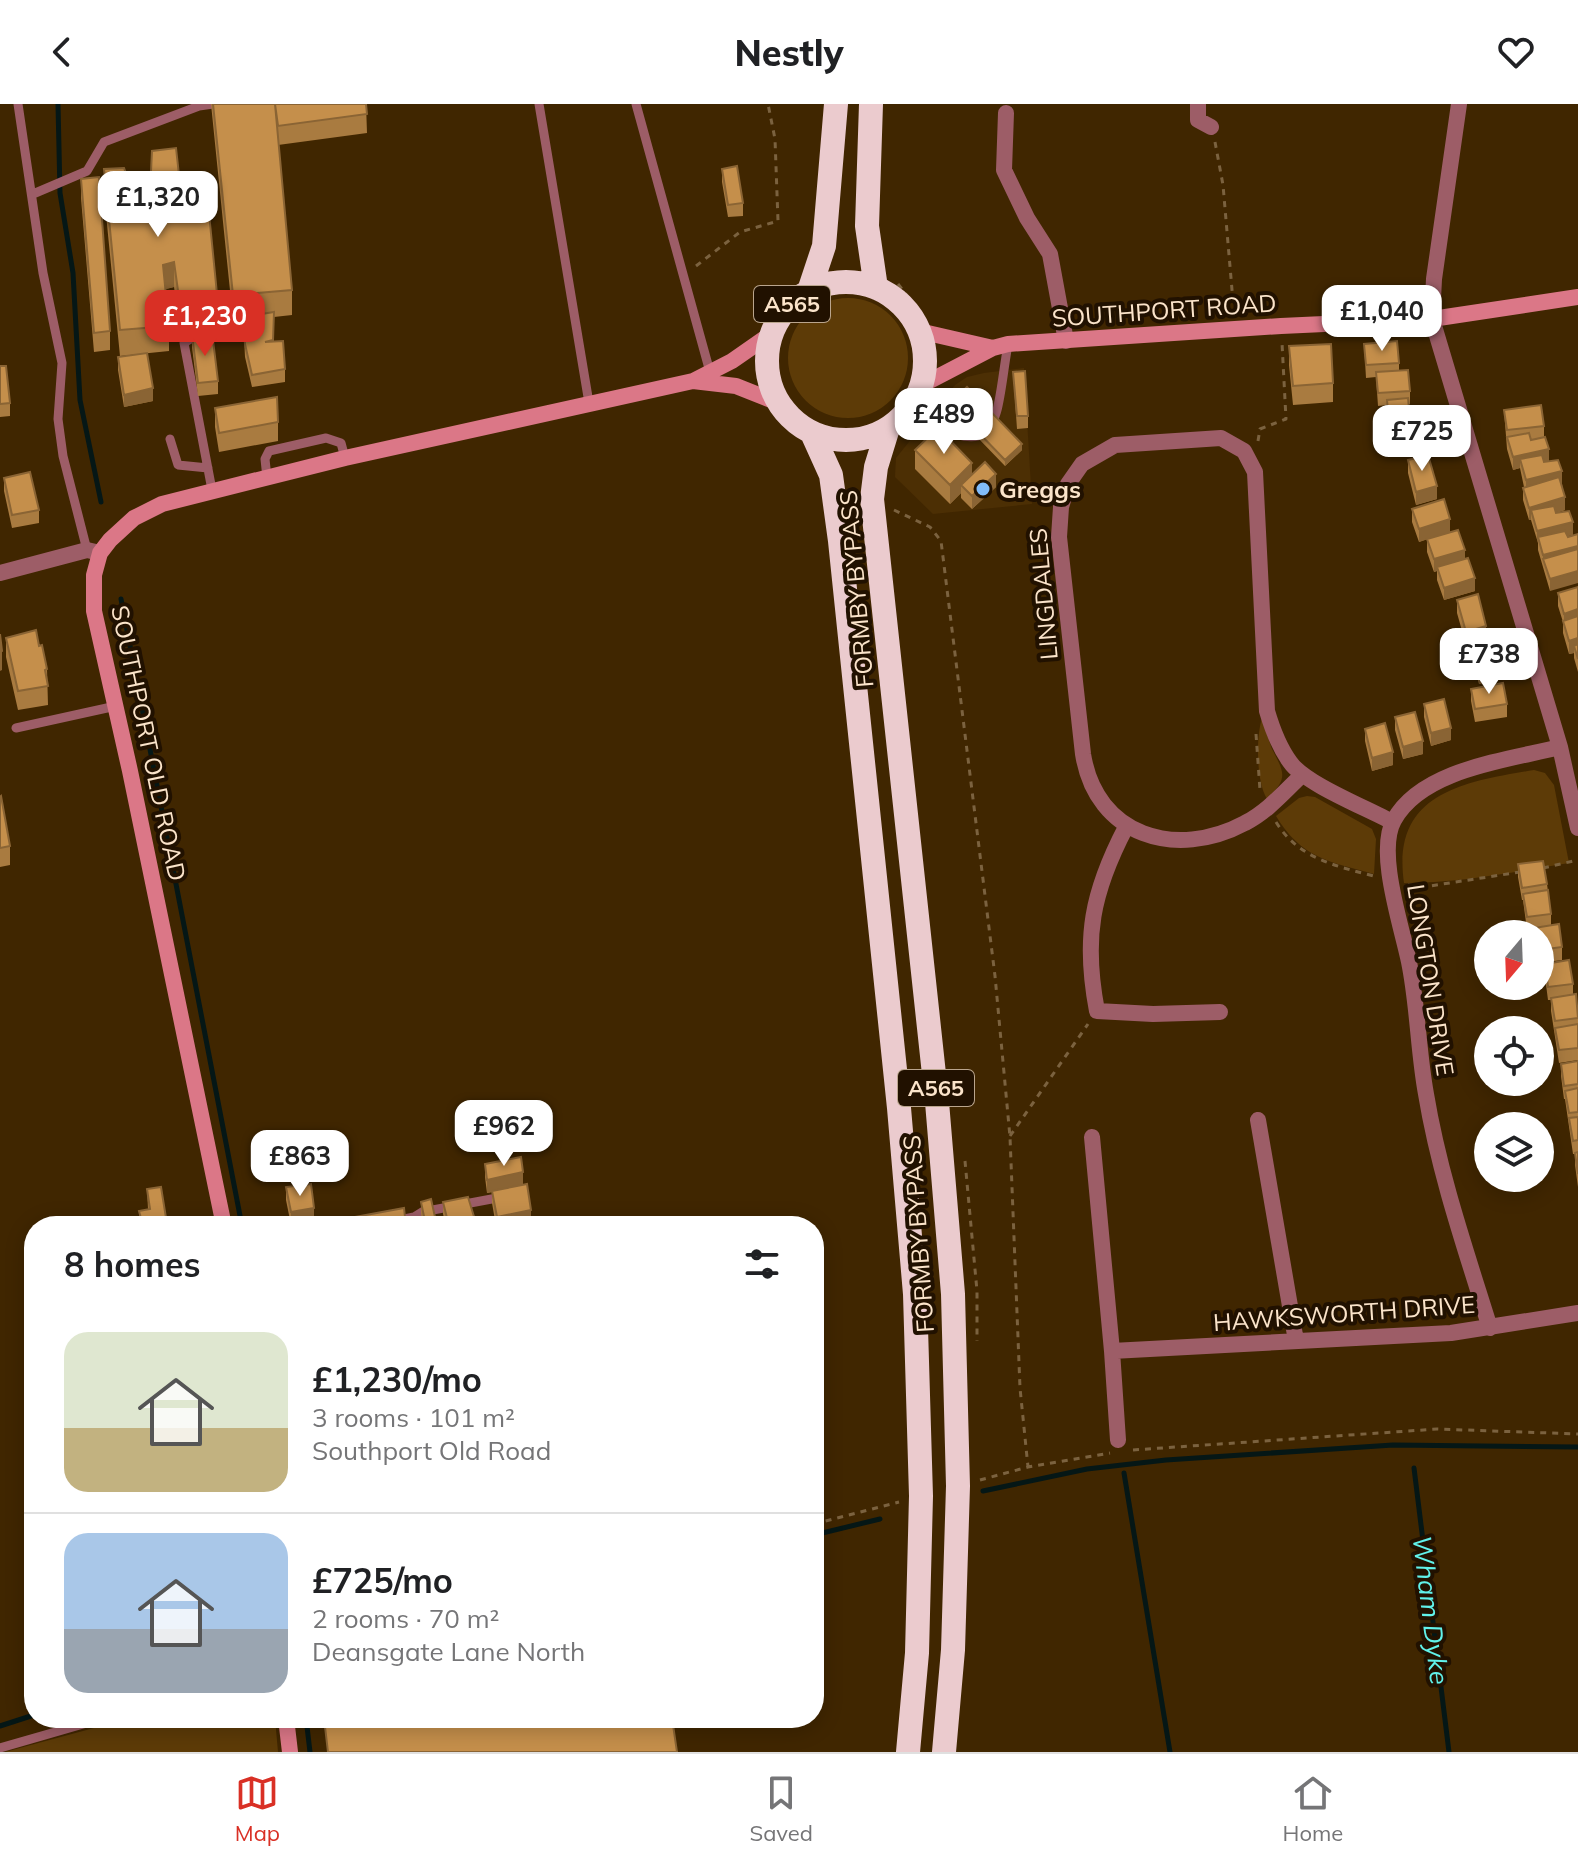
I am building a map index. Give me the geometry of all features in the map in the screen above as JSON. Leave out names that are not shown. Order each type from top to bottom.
[{"type":"highway","name":"A565","points":[[809,291],[824,246],[836,104]]},
{"type":"highway","points":[[871,104],[867,226],[886,285]]},
{"type":"highway","name":"A565","points":[[812,433],[793,420],[779,403],[769,381],[767,358],[771,334],[793,302],[809,291],[831,283],[886,285],[894,299],[929,334]]},
{"type":"highway","points":[[812,433],[837,440],[863,438],[888,428],[908,411],[922,385],[929,334]]},
{"type":"highway","name":"FORMBY BYPASS","points":[[888,428],[876,467],[872,499],[937,1102],[953,1294],[958,1486],[953,1650],[944,1752]]},
{"type":"highway","name":"FORMBY BYPASS","points":[[812,433],[831,475],[840,541],[893,1045],[915,1294],[921,1496],[917,1653],[908,1752]]},
{"type":"street","points":[[1198,104],[1198,120],[1211,127]]},
{"type":"street","points":[[1459,104],[1434,279],[1432,319],[1560,747],[1578,828]]},
{"type":"street","points":[[1006,113],[1004,170],[1027,218],[1050,254],[1066,341]]},
{"type":"street","name":"SOUTHPORT ROAD","points":[[929,334],[1000,346],[1281,326],[1432,319],[1578,297]]},
{"type":"street","points":[[0,573],[94,552],[134,518],[162,504],[212,490],[693,381],[771,334]]},
{"type":"street","name":"SOUTHPORT ROAD","points":[[922,385],[1000,346]]},
{"type":"street","points":[[693,381],[736,386],[779,403]]},
{"type":"street","name":"LINGDALES","points":[[1252,463],[1244,451],[1221,438],[1115,445],[1082,464],[1068,484],[1061,507],[1059,537],[1085,767],[1097,796],[1126,827],[1179,841],[1211,836],[1244,824],[1268,808],[1302,775]]},
{"type":"street","points":[[1252,463],[1260,549],[1267,711],[1290,762],[1302,775],[1392,822],[1413,795],[1446,776],[1560,747]]},
{"type":"street","name":"SOUTHPORT OLD ROAD","points":[[94,552],[94,611],[222,1216]]},
{"type":"street","name":"LONGTON DRIVE","points":[[1392,822],[1388,854],[1391,882],[1410,965],[1426,1096],[1464,1245],[1490,1328]]},
{"type":"street","points":[[1126,827],[1101,881],[1093,911],[1090,942],[1097,1011],[1153,1014],[1220,1012]]},
{"type":"street","points":[[1258,1120],[1296,1341]]},
{"type":"street","points":[[1092,1137],[1118,1445]]},
{"type":"street","name":"HAWKSWORTH DRIVE","points":[[1112,1351],[1451,1333],[1578,1313]]},
{"type":"street","points":[[287,1728],[290,1752]]},
{"type":"lane","points":[[18,104],[43,273],[62,363],[58,419],[63,456],[94,552]]},
{"type":"lane","points":[[33,194],[87,171],[104,142],[199,106],[213,104]]},
{"type":"lane","points":[[539,104],[589,403]]},
{"type":"lane","points":[[636,104],[710,372]]},
{"type":"lane","points":[[212,490],[184,343],[199,334],[223,328]]},
{"type":"lane","points":[[908,411],[960,436],[984,434],[996,418],[1000,346]]},
{"type":"lane","points":[[267,478],[265,459],[269,451],[326,438],[341,443],[345,458]]},
{"type":"lane","points":[[170,439],[178,465],[208,468]]},
{"type":"lane","points":[[16,728],[116,706]]},
{"type":"lane","points":[[416,1216],[422,1212],[497,1198]]},
{"type":"lane","points":[[0,1748],[69,1728]]},
{"type":"path","points":[[683,276],[740,232],[778,221],[775,139],[768,104]]},
{"type":"path","points":[[1211,127],[1223,185],[1235,329]]},
{"type":"path","points":[[886,285],[929,334]]},
{"type":"path","points":[[1252,463],[1260,429],[1286,419],[1281,326]]},
{"type":"path","points":[[872,499],[930,527],[941,541],[995,976],[1010,1137],[1020,1388],[1028,1467]]},
{"type":"path","points":[[1256,730],[1259,785],[1268,808],[1286,837],[1301,851],[1339,867],[1391,882],[1430,886],[1529,871]]},
{"type":"path","points":[[1543,868],[1578,860]]},
{"type":"path","points":[[1010,1137],[1097,1011]]},
{"type":"path","points":[[1134,1450],[1437,1429],[1578,1434]]},
{"type":"path","points":[[958,1486],[1118,1445]]},
{"type":"path","points":[[824,1521],[921,1496]]},
{"type":"shaded area","points":[[848,298],[871,303],[890,316],[903,335],[908,358],[903,381],[890,400],[871,413],[848,418],[825,413],[806,400],[793,381],[788,358],[793,335],[806,316],[825,303]]},
{"type":"shaded area","points":[[1024,368],[1032,504],[933,514],[895,477],[896,458],[955,385],[967,377]]},
{"type":"shaded area","points":[[1262,718],[1282,770],[1281,781],[1267,799],[1258,759]]},
{"type":"shaded area","points":[[1534,770],[1545,773],[1554,785],[1569,863],[1466,879],[1404,883],[1403,853],[1409,829],[1421,811],[1438,797],[1458,787]]},
{"type":"shaded area","points":[[1315,797],[1372,829],[1376,839],[1374,874],[1344,866],[1306,850],[1286,830],[1276,816],[1299,798]]},
{"type":"shaded area","points":[[94,1728],[276,1728],[278,1752],[5,1752]]},
{"type":"building","points":[[213,104],[275,104],[292,290],[233,295]]},
{"type":"building","points":[[275,104],[366,104],[367,114],[278,126]]},
{"type":"building","points":[[176,148],[179,175],[205,173],[217,294],[179,298],[174,262],[163,265],[169,326],[120,330],[104,169],[124,168],[127,176],[151,172],[152,151]]},
{"type":"building","points":[[737,166],[743,203],[728,205],[722,169]]},
{"type":"building","points":[[99,177],[110,331],[94,333],[81,179]]},
{"type":"building","points":[[274,312],[273,340],[265,342],[283,341],[285,369],[252,375],[243,317]]},
{"type":"building","points":[[212,332],[218,381],[198,383],[192,334]]},
{"type":"building","points":[[1397,341],[1399,363],[1366,365],[1364,344]]},
{"type":"building","points":[[1331,344],[1333,383],[1293,386],[1289,346]]},
{"type":"building","points":[[147,353],[153,388],[124,395],[118,357]]},
{"type":"building","points":[[0,366],[6,366],[10,403],[0,404]]},
{"type":"building","points":[[1408,370],[1410,391],[1378,393],[1376,372]]},
{"type":"building","points":[[1025,371],[1028,416],[1017,416],[1013,372]]},
{"type":"building","points":[[967,387],[1022,444],[1005,460],[950,403]]},
{"type":"building","points":[[277,397],[278,422],[219,433],[215,408]]},
{"type":"building","points":[[1408,398],[1411,430],[1390,432],[1387,400]]},
{"type":"building","points":[[1541,405],[1544,426],[1507,430],[1504,410]]},
{"type":"building","points":[[938,428],[972,463],[950,485],[915,450]]},
{"type":"building","points":[[1529,433],[1531,440],[1545,437],[1549,449],[1513,457],[1507,437]]},
{"type":"building","points":[[1428,455],[1437,486],[1416,492],[1408,460]]},
{"type":"building","points":[[1542,455],[1544,462],[1558,460],[1562,471],[1526,480],[1520,459]]},
{"type":"building","points":[[985,462],[996,474],[972,496],[961,485]]},
{"type":"building","points":[[30,472],[39,510],[12,515],[4,478]]},
{"type":"building","points":[[1559,477],[1565,497],[1529,508],[1523,488]]},
{"type":"building","points":[[1444,499],[1450,519],[1419,529],[1412,509]]},
{"type":"building","points":[[1554,506],[1556,513],[1569,511],[1573,522],[1537,531],[1531,510]]},
{"type":"building","points":[[1458,530],[1465,550],[1434,559],[1427,539]]},
{"type":"building","points":[[1565,531],[1568,537],[1578,534],[1578,546],[1543,555],[1538,537]]},
{"type":"building","points":[[1578,549],[1578,571],[1550,579],[1543,559]]},
{"type":"building","points":[[1468,558],[1475,578],[1444,588],[1437,567]]},
{"type":"building","points":[[1578,587],[1578,609],[1564,614],[1558,593]]},
{"type":"building","points":[[1478,594],[1486,626],[1466,632],[1457,600]]},
{"type":"building","points":[[1578,616],[1578,638],[1569,641],[1563,621]]},
{"type":"building","points":[[36,630],[39,646],[42,645],[48,686],[18,691],[6,638]]},
{"type":"building","points":[[1491,634],[1500,666],[1479,672],[1470,640]]},
{"type":"building","points":[[1503,683],[1507,704],[1475,709],[1471,689]]},
{"type":"building","points":[[1444,699],[1451,728],[1431,733],[1424,704]]},
{"type":"building","points":[[1415,712],[1423,741],[1403,747],[1395,717]]},
{"type":"building","points":[[1385,723],[1393,752],[1372,758],[1365,729]]},
{"type":"building","points":[[0,797],[10,846],[0,848]]},
{"type":"building","points":[[1543,861],[1547,884],[1522,888],[1518,864]]},
{"type":"building","points":[[1548,890],[1551,914],[1527,917],[1523,894]]},
{"type":"building","points":[[1559,924],[1562,947],[1554,948],[1554,925]]},
{"type":"building","points":[[1569,960],[1573,984],[1554,986],[1554,962]]},
{"type":"building","points":[[1576,994],[1578,1018],[1555,1021],[1551,1000]]},
{"type":"building","points":[[1578,1024],[1578,1048],[1559,1050],[1555,1028]]},
{"type":"building","points":[[1578,1061],[1578,1084],[1564,1086],[1561,1064]]},
{"type":"building","points":[[1578,1088],[1578,1112],[1569,1113],[1565,1091]]},
{"type":"building","points":[[1578,1117],[1578,1140],[1573,1141],[1569,1118]]},
{"type":"building","points":[[521,1157],[523,1172],[487,1180],[485,1164]]},
{"type":"building","points":[[311,1184],[314,1208],[291,1212],[286,1187]]},
{"type":"building","points":[[527,1184],[531,1210],[497,1216],[492,1191]]},
{"type":"building","points":[[161,1187],[166,1216],[140,1216],[139,1211],[150,1209],[147,1189]]},
{"type":"building","points":[[468,1197],[474,1216],[446,1216],[443,1202]]},
{"type":"building","points":[[431,1199],[435,1216],[424,1216],[421,1202]]},
{"type":"building","points":[[404,1208],[405,1216],[360,1216]]},
{"type":"building","points":[[325,1728],[673,1728],[677,1752],[328,1752]]},
{"type":"waterway","points":[[58,104],[60,193],[73,273],[80,400],[101,502]]},
{"type":"waterway","points":[[121,599],[240,1216]]},
{"type":"waterway","points":[[983,1491],[1087,1469],[1166,1460],[1393,1445],[1578,1447]]},
{"type":"waterway","name":"Wham Dyke","points":[[1414,1468],[1449,1752]]},
{"type":"waterway","name":"Wham Dyke","points":[[1124,1473],[1170,1752]]},
{"type":"waterway","points":[[824,1533],[880,1519]]},
{"type":"waterway","points":[[0,1726],[24,1718]]},
{"type":"waterway","name":"Wham Dyke","points":[[307,1728],[310,1752]]},
{"type":"place","name":"Greggs","points":[[983,489]]}]
